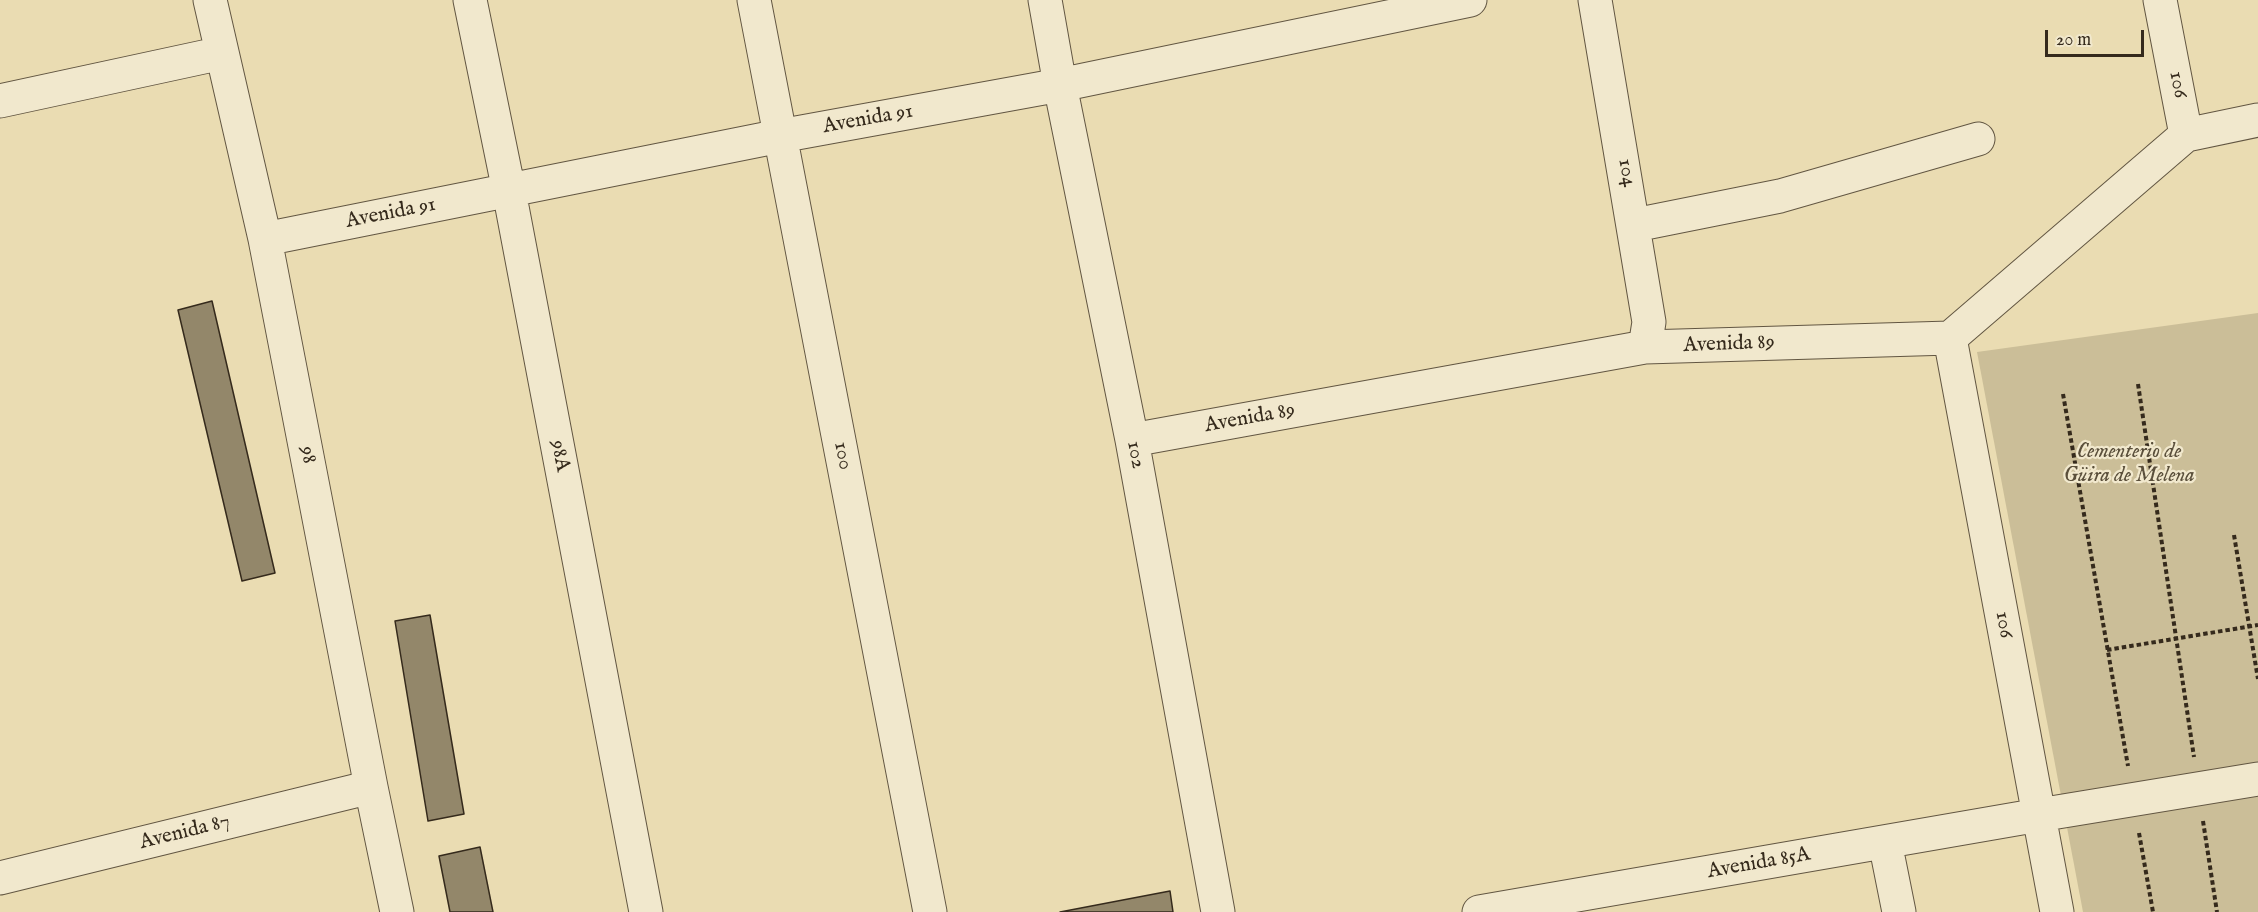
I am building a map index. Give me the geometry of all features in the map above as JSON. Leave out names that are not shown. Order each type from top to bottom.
[{"type":"street","name":"98","points":[[210,0],[265,239],[397,912]]},
{"type":"street","name":"98A","points":[[470,0],[509,191],[646,912]]},
{"type":"street","name":"100","points":[[754,0],[930,912]]},
{"type":"street","name":"102","points":[[1046,0],[1060,85],[1132,440],[1218,912]]},
{"type":"street","name":"Avenida 91","points":[[265,239],[780,136],[1060,85],[1470,0]]},
{"type":"street","name":"104","points":[[1595,0],[1635,225],[1649,322],[1645,347]]},
{"type":"street","name":"106","points":[[2160,0],[2186,135]]},
{"type":"street","points":[[0,101],[222,53]]},
{"type":"street","points":[[1950,338],[2186,135],[2258,120]]},
{"type":"street","points":[[1635,225],[1780,196],[1978,139]]},
{"type":"street","name":"106","points":[[1950,338],[2057,912]]},
{"type":"street","name":"Avenida 89","points":[[1132,440],[1645,347],[1950,338]]},
{"type":"street","name":"Avenida 85A","points":[[1479,912],[2258,779]]},
{"type":"street","name":"Avenida 87","points":[[0,878],[371,787]]},
{"type":"street","points":[[1885,842],[1899,912]]},
{"type":"path","points":[[2138,384],[2217,912]]},
{"type":"path","points":[[2063,394],[2153,912]]},
{"type":"path","points":[[2234,535],[2258,679]]},
{"type":"path","points":[[2107,650],[2258,625]]},
{"type":"green space","name":"Cementerio de Güira de Melena","points":[[2258,313],[2258,912],[2083,912],[1977,352]]},
{"type":"building","points":[[212,301],[275,573],[242,581],[178,310]]},
{"type":"building","points":[[430,615],[464,814],[428,821],[395,621]]},
{"type":"building","points":[[480,847],[493,912],[450,912],[439,856]]},
{"type":"building","points":[[1170,891],[1173,912],[1060,912]]}]
